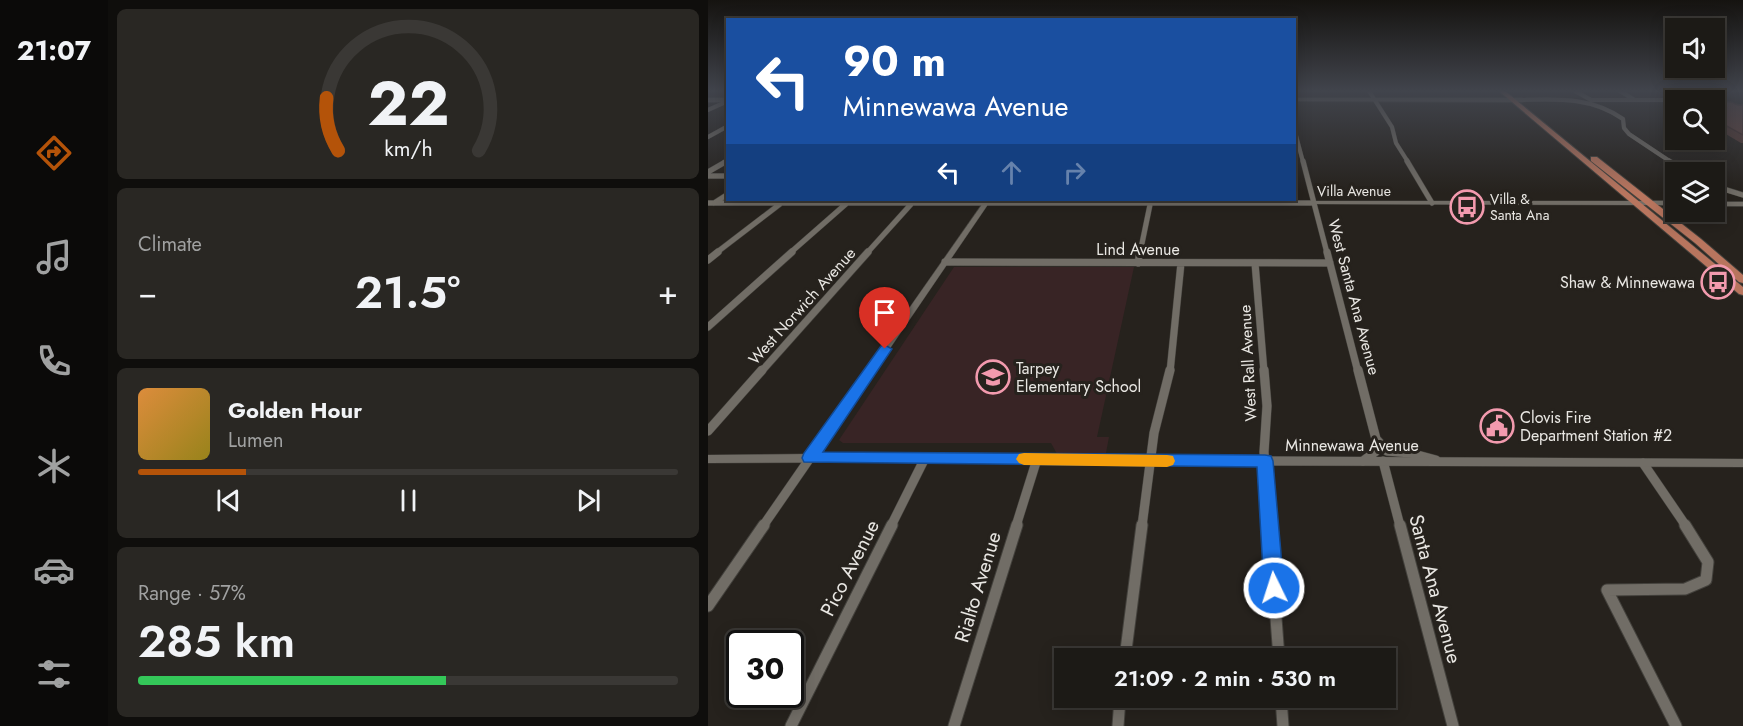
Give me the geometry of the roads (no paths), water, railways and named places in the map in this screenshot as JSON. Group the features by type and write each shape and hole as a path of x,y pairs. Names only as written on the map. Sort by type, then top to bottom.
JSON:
{"main road":[{"path":"1553,125 1652,203 1743,280"},
{"path":"1544,126 1551,128 1565,140 1574,142"},
{"path":"1544,126 1743,292"},
{"name":"Villa Avenue","path":"1636,203 1665,203"},
{"path":"1725,204 1743,204"},
{"path":"1700,256 1713,261 1743,286"}],"street":[{"path":"1390,125 1394,141 1432,203"},
{"path":"1624,125 1629,134 1671,162"},
{"path":"708,137 726,127"},
{"name":"West Santa Ana Avenue","path":"1296,136 1376,439"},
{"path":"708,174 726,161"},
{"path":"708,174 726,176"},
{"path":"1725,189 1743,195"},
{"path":"710,205 726,195"},
{"name":"Villa Avenue","path":"710,205 915,201 1636,203"},
{"name":"West Norwich Avenue","path":"708,431 915,201"},
{"path":"708,606 987,201"},
{"path":"1138,263 1151,201"},
{"path":"708,260 781,203"},
{"path":"708,327 847,203"},
{"name":"Lind Avenue","path":"945,262 1330,263"},
{"path":"1126,648 1154,433 1169,379 1180,263"},
{"name":"West Rall Avenue","path":"1255,263 1266,406 1265,461 1278,648"},
{"path":"1363,461 1375,452 1376,439"},
{"path":"1376,439 1387,451 1410,453 1443,462"},
{"name":"Minnewawa Avenue","path":"708,459 925,458 1743,463"},
{"name":"Pico Avenue","path":"791,726 925,458"},
{"name":"Rialto Avenue","path":"954,726 1037,459"},
{"name":"Santa Ana Avenue","path":"1383,461 1453,726"},
{"path":"1643,463 1694,537 1708,562 1706,580 1685,589 1607,590 1676,726"},
{"path":"1118,726 1119,708"},
{"path":"1282,708 1283,726"}],"place":[{"name":"Villa & Santa Ana","path":"1467,207"},
{"name":"Shaw & Minnewawa","path":"1718,282"},
{"name":"Tarpey Elementary School","path":"993,377"},
{"name":"Clovis Fire Department Station #2","path":"1497,426"}]}
